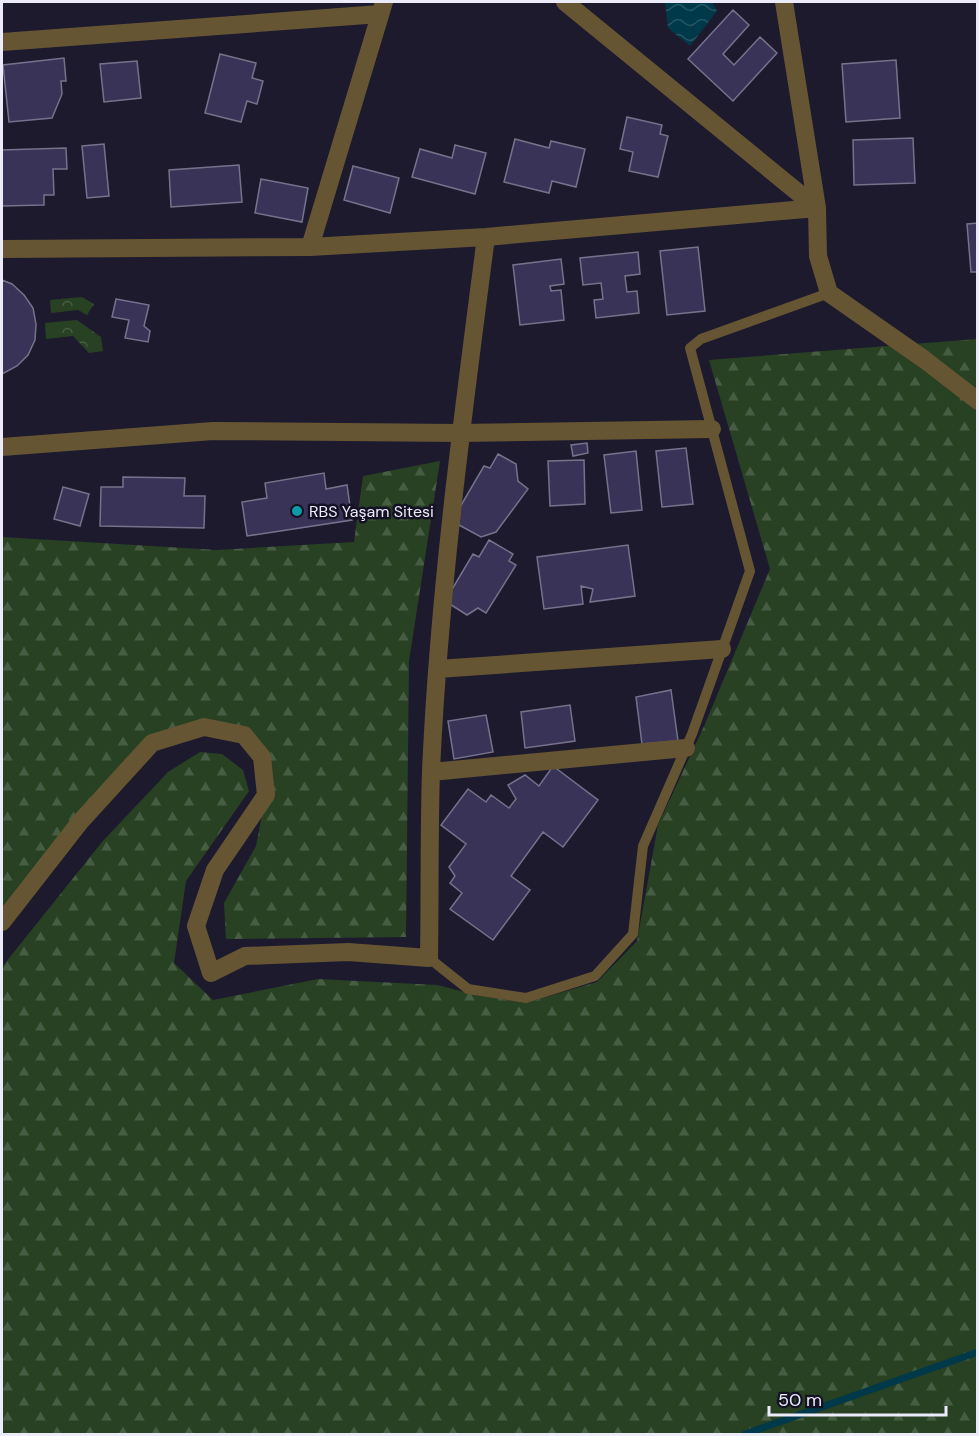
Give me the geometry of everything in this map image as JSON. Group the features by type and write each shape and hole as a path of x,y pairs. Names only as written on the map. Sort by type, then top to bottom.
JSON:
{"street":[{"path":"565,2 817,208"},
{"path":"784,2 817,208 819,256 829,293 925,360 978,401"},
{"path":"2,42 382,8 310,247"},
{"path":"2,249 310,247 486,237 817,208"},
{"path":"2,922 80,822 152,743 204,728 244,735 262,757 266,795 215,870 196,926 211,974 245,956 348,952 429,958 431,772 438,669 460,433 486,237"},
{"path":"2,447 213,431 460,433 712,429"},
{"path":"438,669 722,649"},
{"path":"431,772 686,748"}],"lane":[{"path":"429,958 468,989 526,998 595,976 633,934 643,846 686,748 750,571 690,348 701,339 829,293"}],"green space":[{"path":"82,297 94,304 87,315 78,310 51,313 50,300"},
{"path":"77,320 101,337 103,351 89,353 73,336 46,339 45,323"},
{"path":"977,339 977,1434 2,1434 2,967 102,842 168,772 200,752 222,754 243,770 249,791 186,881 174,963 213,1000 318,979 437,985 476,995 526,1003 597,982 637,941 658,825 705,724 770,569 709,360"},
{"path":"440,461 409,661 406,937 226,939 224,903 256,846 266,795 244,735 204,727 152,743 2,922 2,537 217,550 354,542 363,476"}],"water":[{"path":"665,2 712,2 717,11 690,46 668,28"}],"building":[{"path":"733,10 749,25 723,54 734,65 760,37 777,53 733,101 688,59"},
{"path":"220,54 256,63 252,78 263,81 257,104 247,101 241,122 205,113"},
{"path":"64,58 66,81 61,81 62,94 52,118 9,122 3,65"},
{"path":"896,60 900,118 846,122 842,64"},
{"path":"137,61 141,98 104,102 100,64"},
{"path":"627,117 662,125 660,134 668,136 658,177 629,171 633,152 620,149"},
{"path":"913,138 915,183 854,185 853,140"},
{"path":"515,139 549,148 551,141 585,149 576,187 552,181 549,193 504,182"},
{"path":"104,144 109,196 87,198 82,146"},
{"path":"455,145 486,153 475,194 412,177 420,149 452,158"},
{"path":"66,148 67,169 53,169 54,195 44,195 44,205 2,206 2,150"},
{"path":"239,165 242,202 171,207 169,170"},
{"path":"353,166 399,178 390,213 344,200"},
{"path":"261,179 308,188 302,222 255,213"},
{"path":"978,223 978,272 971,272 967,224"},
{"path":"698,247 705,311 667,315 660,251"},
{"path":"638,252 640,274 625,276 627,292 637,291 639,313 596,318 594,300 603,299 601,283 583,285 580,258"},
{"path":"561,259 564,284 550,286 551,291 561,290 564,320 520,325 513,265"},
{"path":"2,280 12,284 24,295 33,308 36,324 35,340 28,355 17,366 2,374"},
{"path":"116,299 149,305 144,326 150,331 148,342 125,338 129,320 112,317"},
{"path":"587,443 588,453 573,456 571,445"},
{"path":"686,448 693,504 662,507 656,451"},
{"path":"636,451 642,510 611,513 604,455"},
{"path":"498,454 516,464 518,481 528,489 496,532 481,537 459,525 460,507 484,466 490,468"},
{"path":"584,460 585,504 550,506 548,461"},
{"name":"RBS Yaşam Sitesi","path":"324,473 326,489 347,485 352,520 247,536 242,502 267,498 265,483"},
{"path":"123,477 185,478 184,496 205,496 204,528 100,526 101,487 123,487"},
{"path":"63,487 89,494 80,526 54,519"},
{"path":"489,540 513,554 509,561 516,565 486,613 478,608 467,615 445,601 473,554 479,557"},
{"path":"628,545 635,596 590,602 593,589 581,586 583,604 544,609 537,557"},
{"path":"671,690 678,741 642,744 636,697"},
{"path":"570,705 575,741 525,748 521,712"},
{"path":"486,715 493,752 454,759 448,721"},
{"path":"553,766 598,800 563,847 543,832 511,876 530,890 493,940 450,909 462,893 450,883 455,876 449,867 466,844 441,825 468,789 486,802 491,795 509,808 516,799 508,785 525,775 539,786"}],"waterway":[{"path":"745,1434 978,1352"}],"place":[{"name":"RBS Yaşam Sitesi","path":"297,511"}]}
